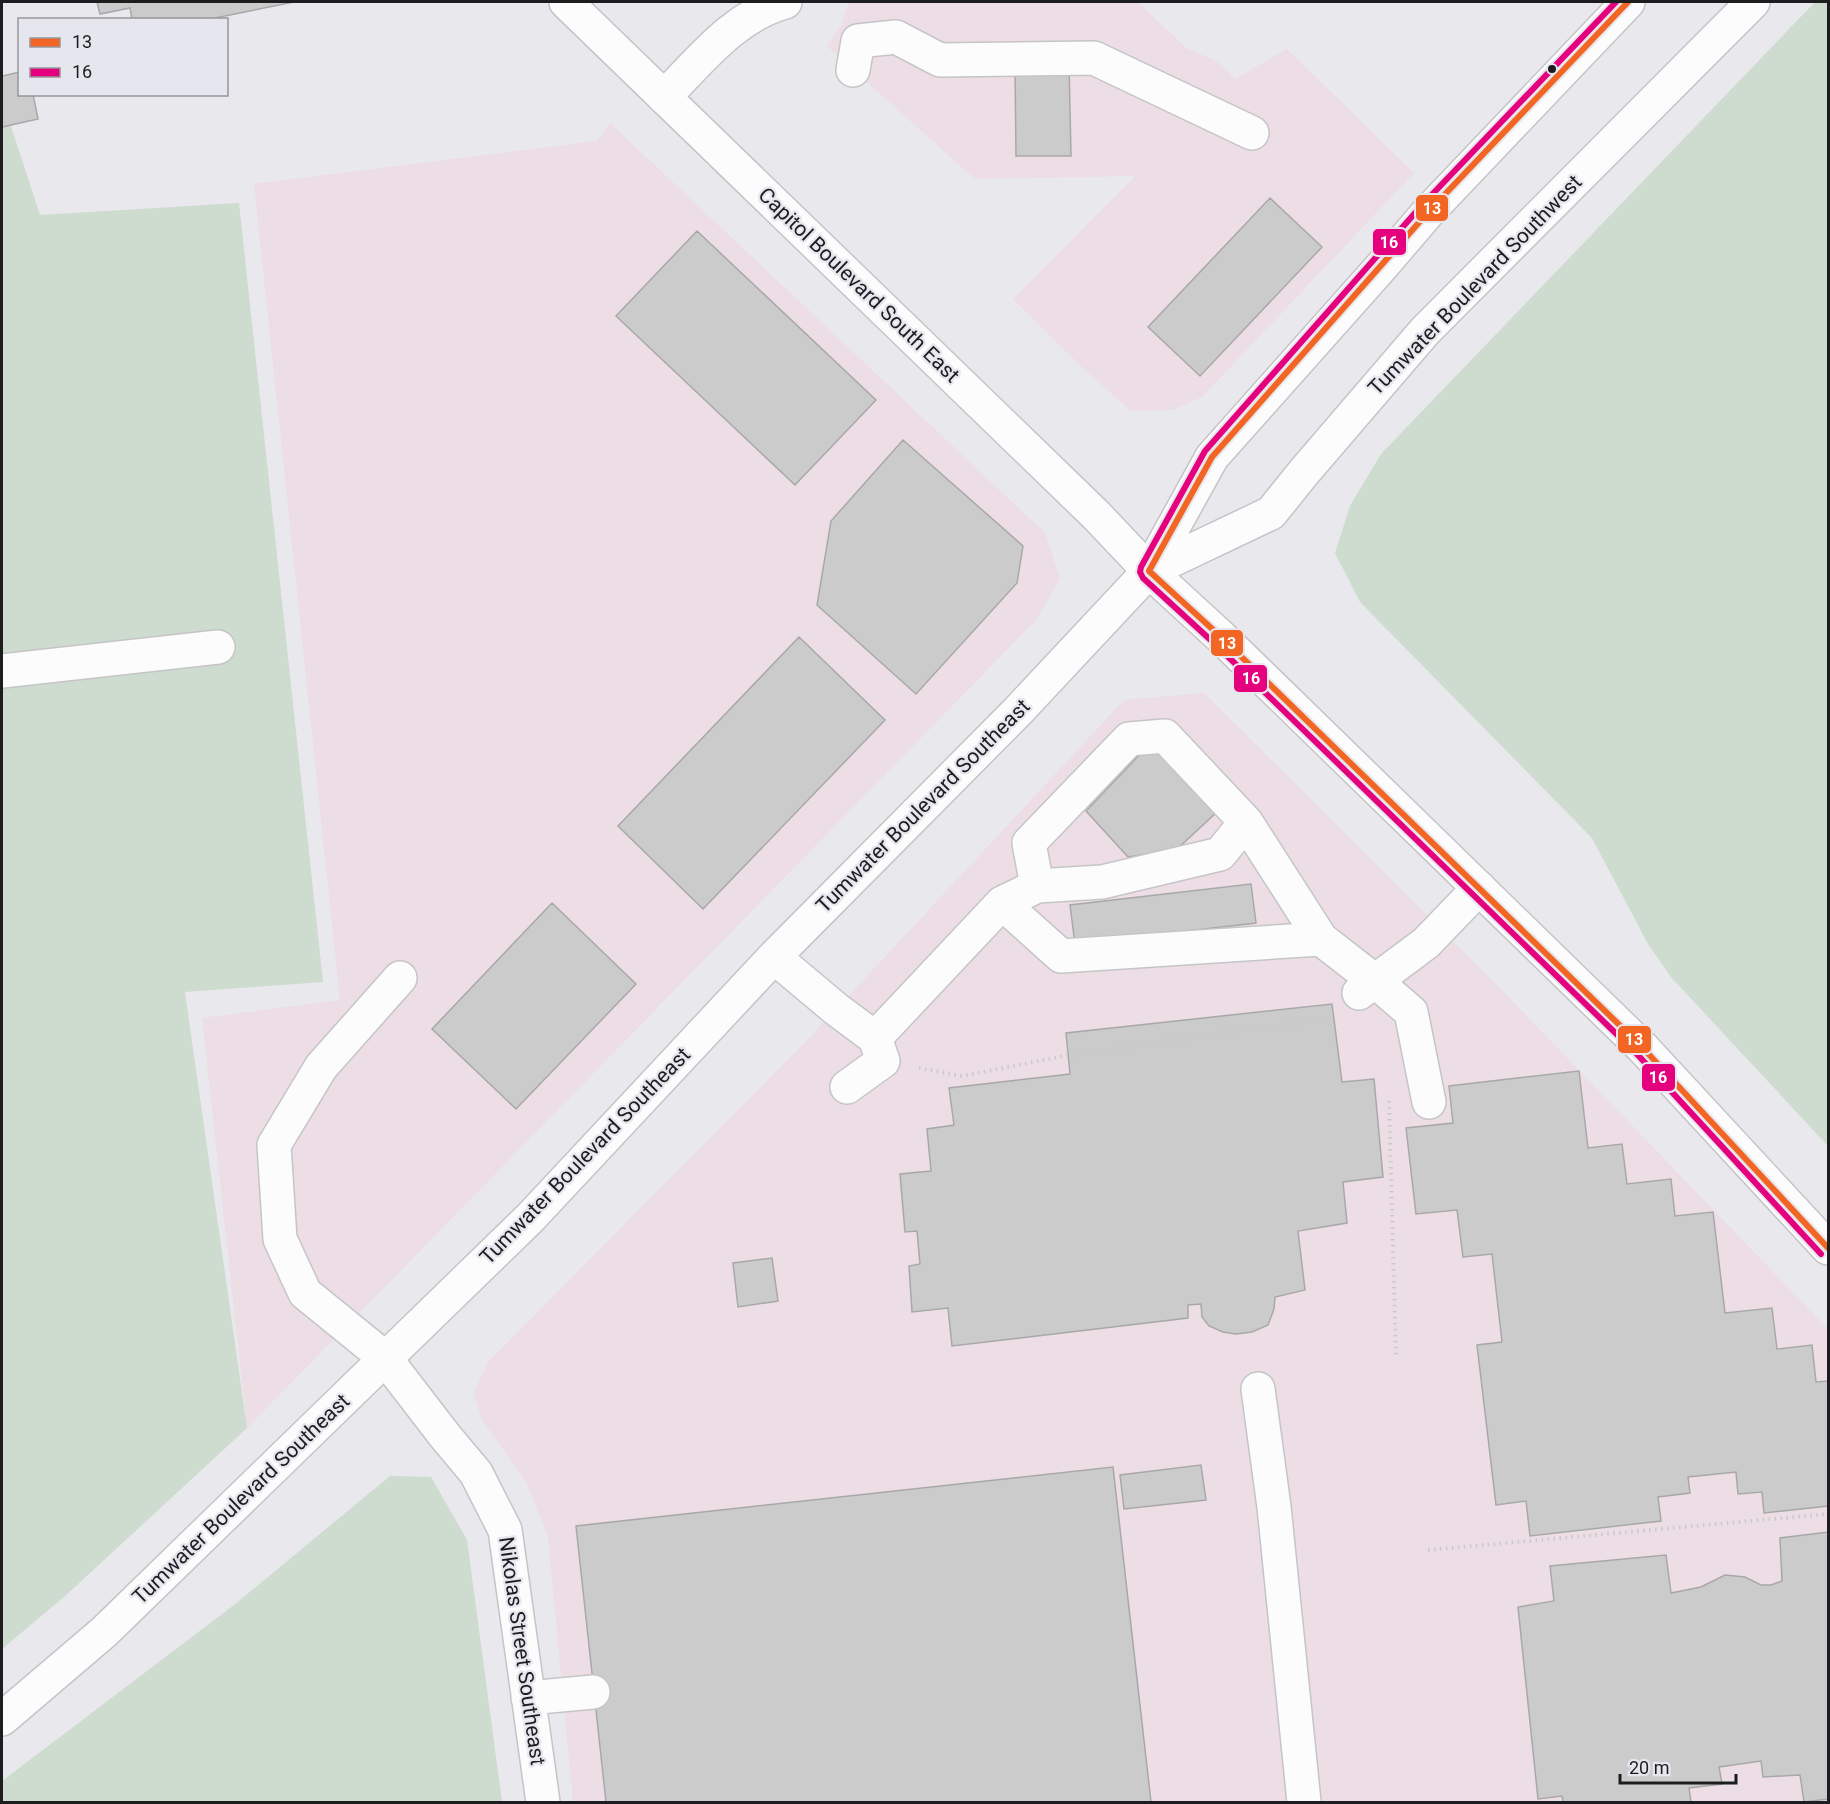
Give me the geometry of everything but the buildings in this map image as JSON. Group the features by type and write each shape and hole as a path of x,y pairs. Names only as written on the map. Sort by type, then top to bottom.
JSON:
{"main road":[{"name":"Capitol Boulevard South East","path":"566,2 1088,507 1149,571 1221,637 1642,1047 1828,1248"},
{"path":"1149,571 1212,457 1430,210 1628,2"},
{"name":"Tumwater Boulevard Southwest","path":"1149,571 1271,513 1425,331 1753,2"},
{"path":"664,97 726,33 767,3"},
{"path":"854,70 858,41 896,37 940,60 1094,58 1252,133"},
{"name":"Tumwater Boulevard Southeast","path":"2,1719 104,1632 530,1218 774,957 1018,711 1149,571"},
{"path":"2,671 218,647"},
{"path":"1037,886 1029,843 1129,739 1165,736 1246,822 1358,998 1411,1012 1429,1102"},
{"path":"848,1086 1002,903 1037,886 1102,882 1220,854 1246,822"},
{"path":"1358,998 1426,943 1479,888"},
{"path":"1002,903 1060,956 1321,939"},
{"path":"774,957 879,1050"},
{"name":"Nikolas Street Southeast","path":"400,978 321,1067 274,1145 280,1239 305,1293 385,1358 476,1473 506,1530 543,1803"},
{"path":"1258,1389 1277,1530 1304,1803"},
{"path":"528,1698 593,1692"}],"path":[{"path":"879,1050 962,1076 1358,998"},
{"path":"1389,1094 1396,1358"},
{"path":"1428,1550 1828,1514"}],"shaded area":[{"path":"849,2 1138,2 1186,48 1219,62 1235,79 1287,49 1414,173 1202,397 1172,410 1130,410 1087,372 1013,299 1135,176 975,179 827,46 842,24"},
{"path":"1815,2 1828,2 1828,1146 1671,977 1648,944 1592,838 1360,602 1335,553 1350,506 1381,454"},
{"path":"2,99 40,215 239,203 323,982 185,992 247,1428 64,1597 2,1649"},
{"path":"610,123 1045,533 1060,579 1035,621 247,1428 202,1018 340,1000 254,184 597,141"},
{"path":"1204,693 1493,981 1828,1329 1828,1802 573,1802 548,1537 525,1480 482,1420 474,1393 488,1362 815,1032 1124,700"},
{"path":"390,1476 431,1477 467,1540 502,1802 2,1802 2,1781 234,1605"}],"transit line":[{"name":"16","path":"1616,2 1423,204 1205,451 1140,572 1143,578 1215,644 1636,1053 1821,1254"},
{"name":"13","path":"1628,2 1430,210 1212,457 1149,571 1221,637 1642,1047 1828,1248"}]}
